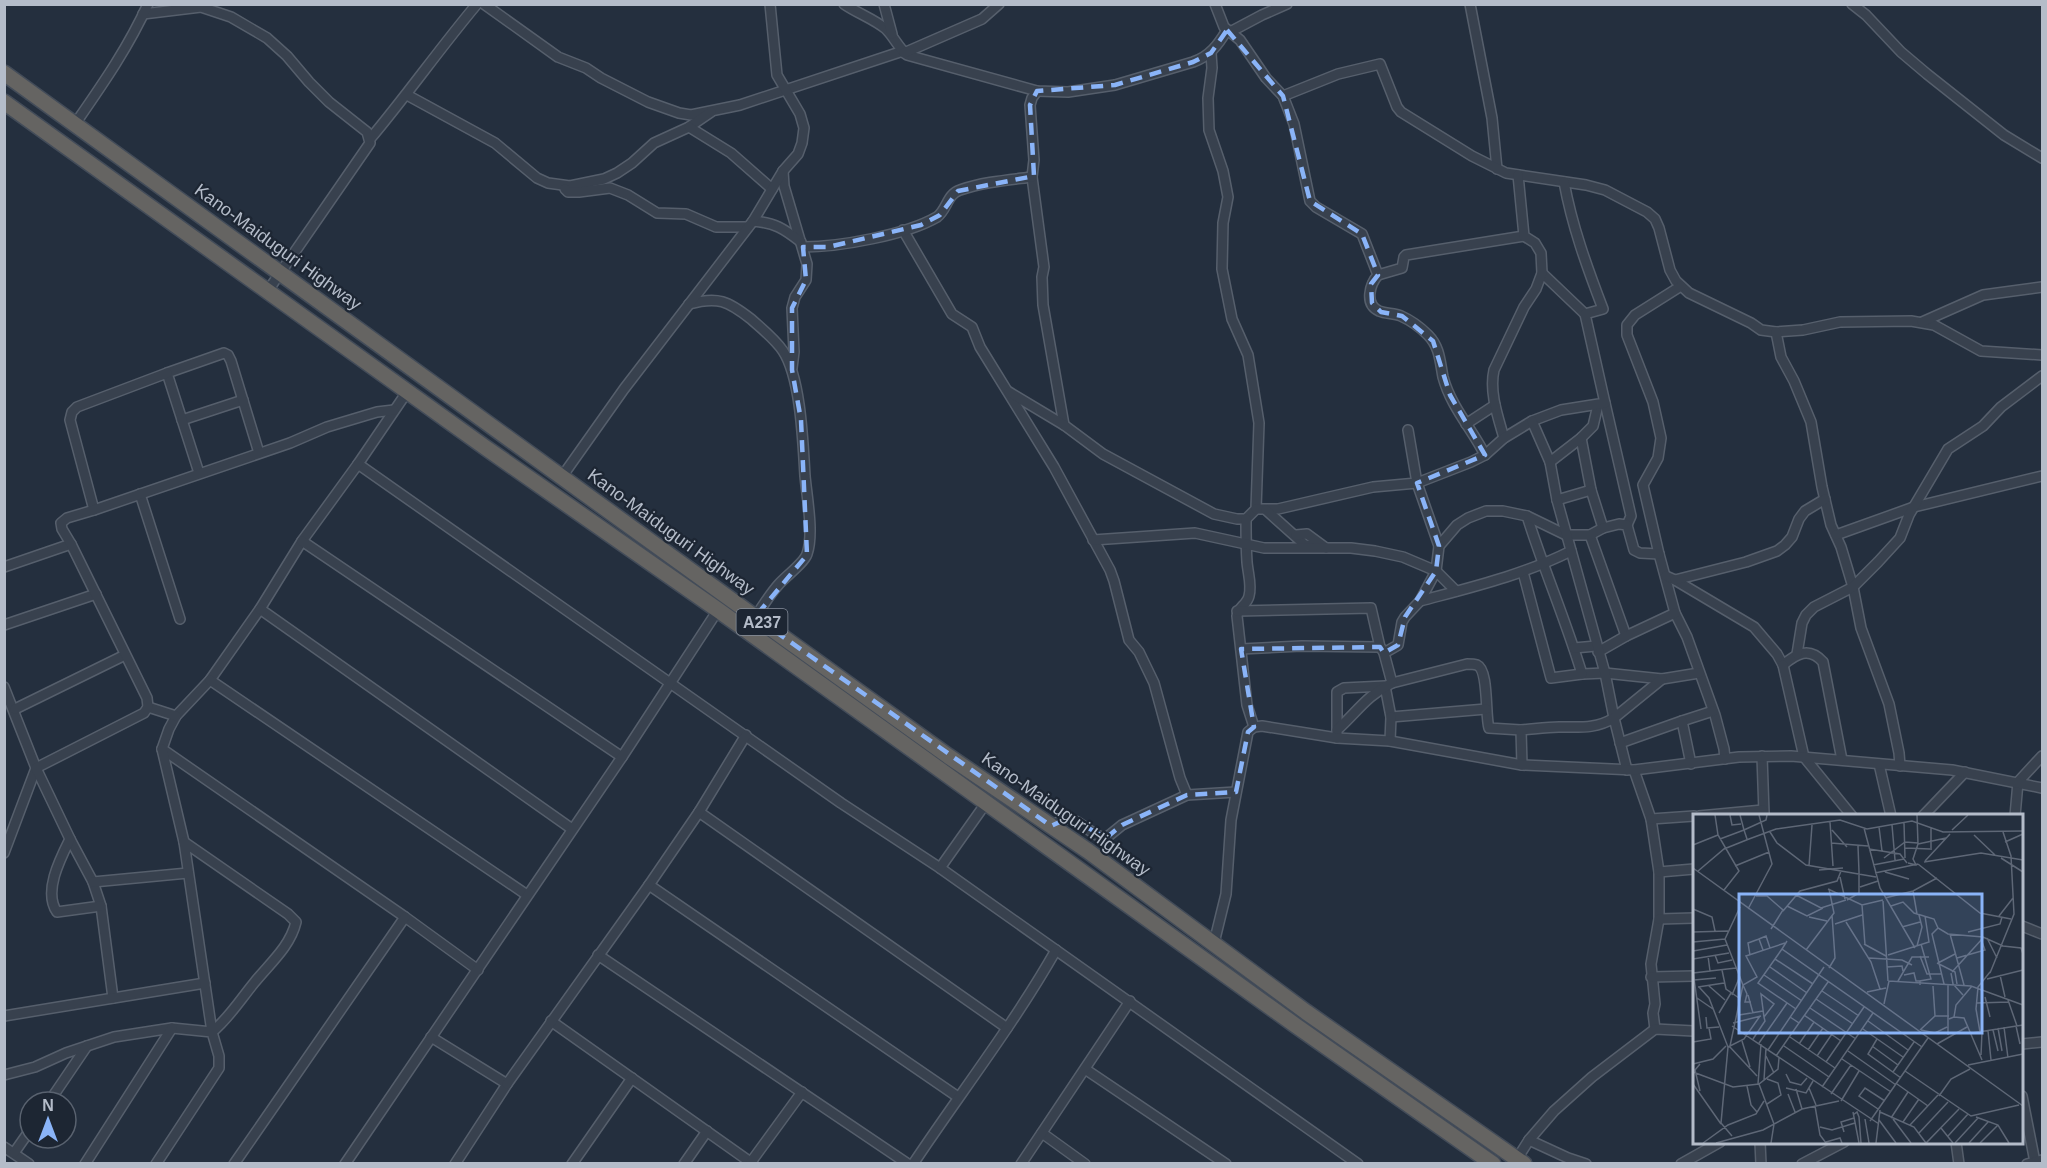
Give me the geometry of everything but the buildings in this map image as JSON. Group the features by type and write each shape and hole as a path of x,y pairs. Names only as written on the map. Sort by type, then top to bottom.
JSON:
{"highway":[{"name":"Kano-Maiduguri Highway","path":"4,73 948,756 1051,826 1306,1012 1520,1161"},
{"name":"Kano-Maiduguri Highway","path":"5,103 267,292 718,610 1295,1025 1494,1164"}],"street":[{"path":"267,292 367,147 370,139 477,4"},
{"path":"484,4 558,57 586,68 648,102 691,115 740,105 903,52 982,19 999,4"},
{"path":"561,478 624,389 750,224 783,171 798,154 803,135 800,114 776,71 770,4"},
{"path":"844,4 882,26 903,52 1037,91 1068,92 1115,85 1204,58 1229,31 1287,4"},
{"path":"884,4 894,40"},
{"path":"1215,4 1224,27 1240,40 1266,78 1283,96 1294,124 1310,201 1316,207 1362,234 1378,275"},
{"path":"1470,4 1492,118 1497,169"},
{"path":"1852,4 1927,74 2004,135 2043,158"},
{"path":"75,124 112,71 146,9 201,7 231,17 267,38 287,56 329,102 367,132 370,139"},
{"path":"1009,392 1064,425 1103,454 1214,514 1245,519 1256,509 1259,423 1248,355 1232,319 1222,269 1223,223 1228,197 1223,171 1209,130 1211,53"},
{"path":"1283,96 1338,74 1380,64 1396,107 1401,112 1497,169 1518,176 1605,190 1647,212 1655,219 1670,270 1681,286 1689,293 1751,322 1761,330 1776,332 1803,330 1840,322 1897,320 1922,322 1934,325 1981,351 2043,354"},
{"path":"1037,91 1030,105 1034,160 1032,177 1043,252 1043,305 1064,425"},
{"path":"407,95 495,143 537,178 561,185 581,185 617,173 654,143 689,127 714,110"},
{"path":"689,127 731,153 772,189"},
{"path":"783,171 784,186 807,264 806,280 795,297 792,308 794,352 792,370"},
{"path":"1518,176 1524,236"},
{"path":"561,185 570,192 604,188 617,189 657,213 686,214 716,227 771,223 780,226 802,244 828,247 921,225 940,215 950,198 958,191 985,183 1032,177"},
{"path":"1564,182 1578,242 1603,309 1585,314"},
{"path":"903,230 951,314 972,327 980,347 1054,467 1114,581 1129,640 1139,652 1154,683 1180,778 1187,795"},
{"path":"1485,454 1450,395 1433,340 1402,316 1381,312 1371,303 1369,292 1371,284 1378,275 1402,268 1406,255 1524,236 1535,243 1541,253 1542,273 1536,289 1524,308 1492,378 1495,405 1504,438"},
{"path":"1542,273 1585,314 1601,404 1631,516 1627,525 1634,550 1659,554"},
{"path":"1681,286 1635,315 1627,325 1628,335 1653,402 1661,438 1658,458 1643,485 1659,554 1670,578 1675,613 1687,637 1713,711 1725,759"},
{"path":"1922,322 1983,295 2043,287"},
{"path":"689,304 705,300 729,303 759,326 776,343 783,351 792,370 801,420 809,535 807,555 779,584 755,617"},
{"path":"1776,332 1781,357 1811,422 1831,525 1853,587 1861,628 1889,704 1900,766"},
{"path":"94,510 70,420 76,407 224,353 231,361 259,453"},
{"path":"167,373 200,473"},
{"path":"1797,654 1802,623 1806,615 1814,607 1853,587 1900,537 1914,507 1948,449 1983,426 2001,407 2043,376"},
{"path":"156,1164 219,1068 219,1056 212,1032 184,842 162,749 176,716 210,680 260,609 302,541 408,392"},
{"path":"182,420 243,400"},
{"path":"1256,509 1266,510 1310,503 1382,486 1417,483 1472,462 1532,421 1561,410 1601,404"},
{"path":"1550,462 1593,426 1601,404"},
{"path":"1466,424 1495,405"},
{"path":"4,853 36,768 136,718 148,707 147,698 61,523 67,518 290,443 327,427 377,412 394,410"},
{"path":"1532,421 1550,462 1557,500 1605,673 1620,743 1651,819 1659,872 1659,919 1651,964 1655,1029"},
{"path":"1240,649 1302,646 1382,650 1398,645 1405,617 1420,601 1436,571 1438,546 1417,483 1408,430"},
{"path":"1581,438 1591,490 1603,528"},
{"path":"358,464 841,803 940,868 1358,1164"},
{"path":"1836,535 1914,507 2043,476"},
{"path":"1557,500 1591,490"},
{"path":"141,494 180,619"},
{"path":"1670,578 1746,562 1777,551 1792,537 1799,519 1805,512 1825,500"},
{"path":"1266,510 1305,545 1327,548"},
{"path":"1438,546 1457,525 1468,518 1486,512 1503,511 1527,516 1566,535 1590,535 1603,528 1619,524 1627,525"},
{"path":"1527,516 1542,566 1574,648 1581,674"},
{"path":"1245,519 1249,596 1237,611 1247,705 1254,727"},
{"path":"1093,540 1196,533 1264,548 1375,551 1403,557 1436,571 1455,591"},
{"path":"1590,535 1626,636"},
{"path":"302,541 622,757"},
{"path":"4,567 71,544"},
{"path":"1420,601 1542,566 1571,551"},
{"path":"1523,572 1551,678 1605,673 1662,680 1699,673"},
{"path":"1670,578 1754,627 1777,654 1783,665 1804,757 1850,814"},
{"path":"4,625 96,594"},
{"path":"1237,611 1371,608 1388,685 1391,717 1390,741"},
{"path":"260,609 572,829"},
{"path":"345,1164 622,757 718,610"},
{"path":"1574,648 1597,649 1675,613"},
{"path":"1783,665 1797,654 1812,655 1823,662 1842,760"},
{"path":"15,710 125,655"},
{"path":"1337,734 1337,695 1340,690 1388,685 1467,664 1481,668 1486,686 1489,728 1521,730 1591,727 1604,724 1662,680"},
{"path":"210,680 527,895"},
{"path":"1337,734 1363,702 1374,692 1388,685"},
{"path":"5,692 15,710 36,768 93,882 101,906 113,998"},
{"path":"148,707 176,716"},
{"path":"1391,717 1486,709"},
{"path":"1620,743 1713,711"},
{"path":"1682,721 1691,764"},
{"path":"1214,943 1226,894 1231,820 1245,741 1248,732 1254,727 1262,726 1390,741 1522,765 1630,770 1762,756 1804,757 1952,770 2043,788"},
{"path":"1521,730 1522,765"},
{"path":"455,1164 507,1084 699,812 746,735"},
{"path":"162,749 478,970"},
{"path":"1742,814 1764,813 1762,756"},
{"path":"2015,814 2018,782 2043,756"},
{"path":"1879,764 1891,814"},
{"path":"1925,814 1965,772"},
{"path":"1051,826 1066,819 1076,821 1099,837 1106,838 1122,825 1187,795 1236,792"},
{"path":"940,868 986,803"},
{"path":"699,812 1007,1028"},
{"path":"1651,819 1693,816"},
{"path":"70,839 58,866 52,889 52,906 57,912 101,906"},
{"path":"4,1075 35,1067 66,1053 114,1037 172,1028 212,1032 225,1022 279,954 293,934 296,922 288,914 184,842"},
{"path":"1659,872 1693,869"},
{"path":"93,882 188,873"},
{"path":"649,885 958,1097"},
{"path":"234,1164 405,917"},
{"path":"1659,919 1693,918"},
{"path":"2023,926 2043,934"},
{"path":"914,1164 1031,994 1056,950"},
{"path":"598,955 908,1164"},
{"path":"1651,977 1693,976"},
{"path":"4,1016 205,983"},
{"path":"1021,1164 1130,1001"},
{"path":"551,1022 752,1163 802,1092"},
{"path":"85,1164 172,1028"},
{"path":"1520,1161 1529,1140 1554,1111 1592,1077 1655,1029 1693,1030"},
{"path":"431,1038 507,1084"},
{"path":"2023,1044 2043,1042"},
{"path":"57,1090 87,1046"},
{"path":"1085,1069 1226,1164"},
{"path":"572,1164 632,1078"},
{"path":"2023,1101 2035,1162"},
{"path":"684,1164 707,1131"},
{"path":"1042,1133 1085,1164"},
{"path":"1529,1140 1586,1164"},
{"path":"1681,1164 1718,1144"},
{"path":"1760,1144 1761,1164"},
{"path":"1802,1164 1842,1144"},
{"path":"1956,1144 1959,1164"},
{"path":"4,1147 29,1164"},
{"path":"14,1153 18,1147"}],"highlighted area":[{"path":"1227,30 1283,96 1310,201 1362,234 1378,275 1371,284 1372,303 1381,312 1402,316 1433,341 1450,395 1485,455 1417,483 1439,546 1436,571 1405,617 1398,645 1384,653 1380,647 1241,649 1254,727 1248,732 1236,792 1187,795 1122,825 1106,838 1076,821 1066,819 1051,826 755,617 807,555 801,420 792,370 792,308 806,280 803,247 828,247 921,225 940,215 958,191 1034,176 1030,105 1037,91 1115,85 1193,62 1211,53"}]}
